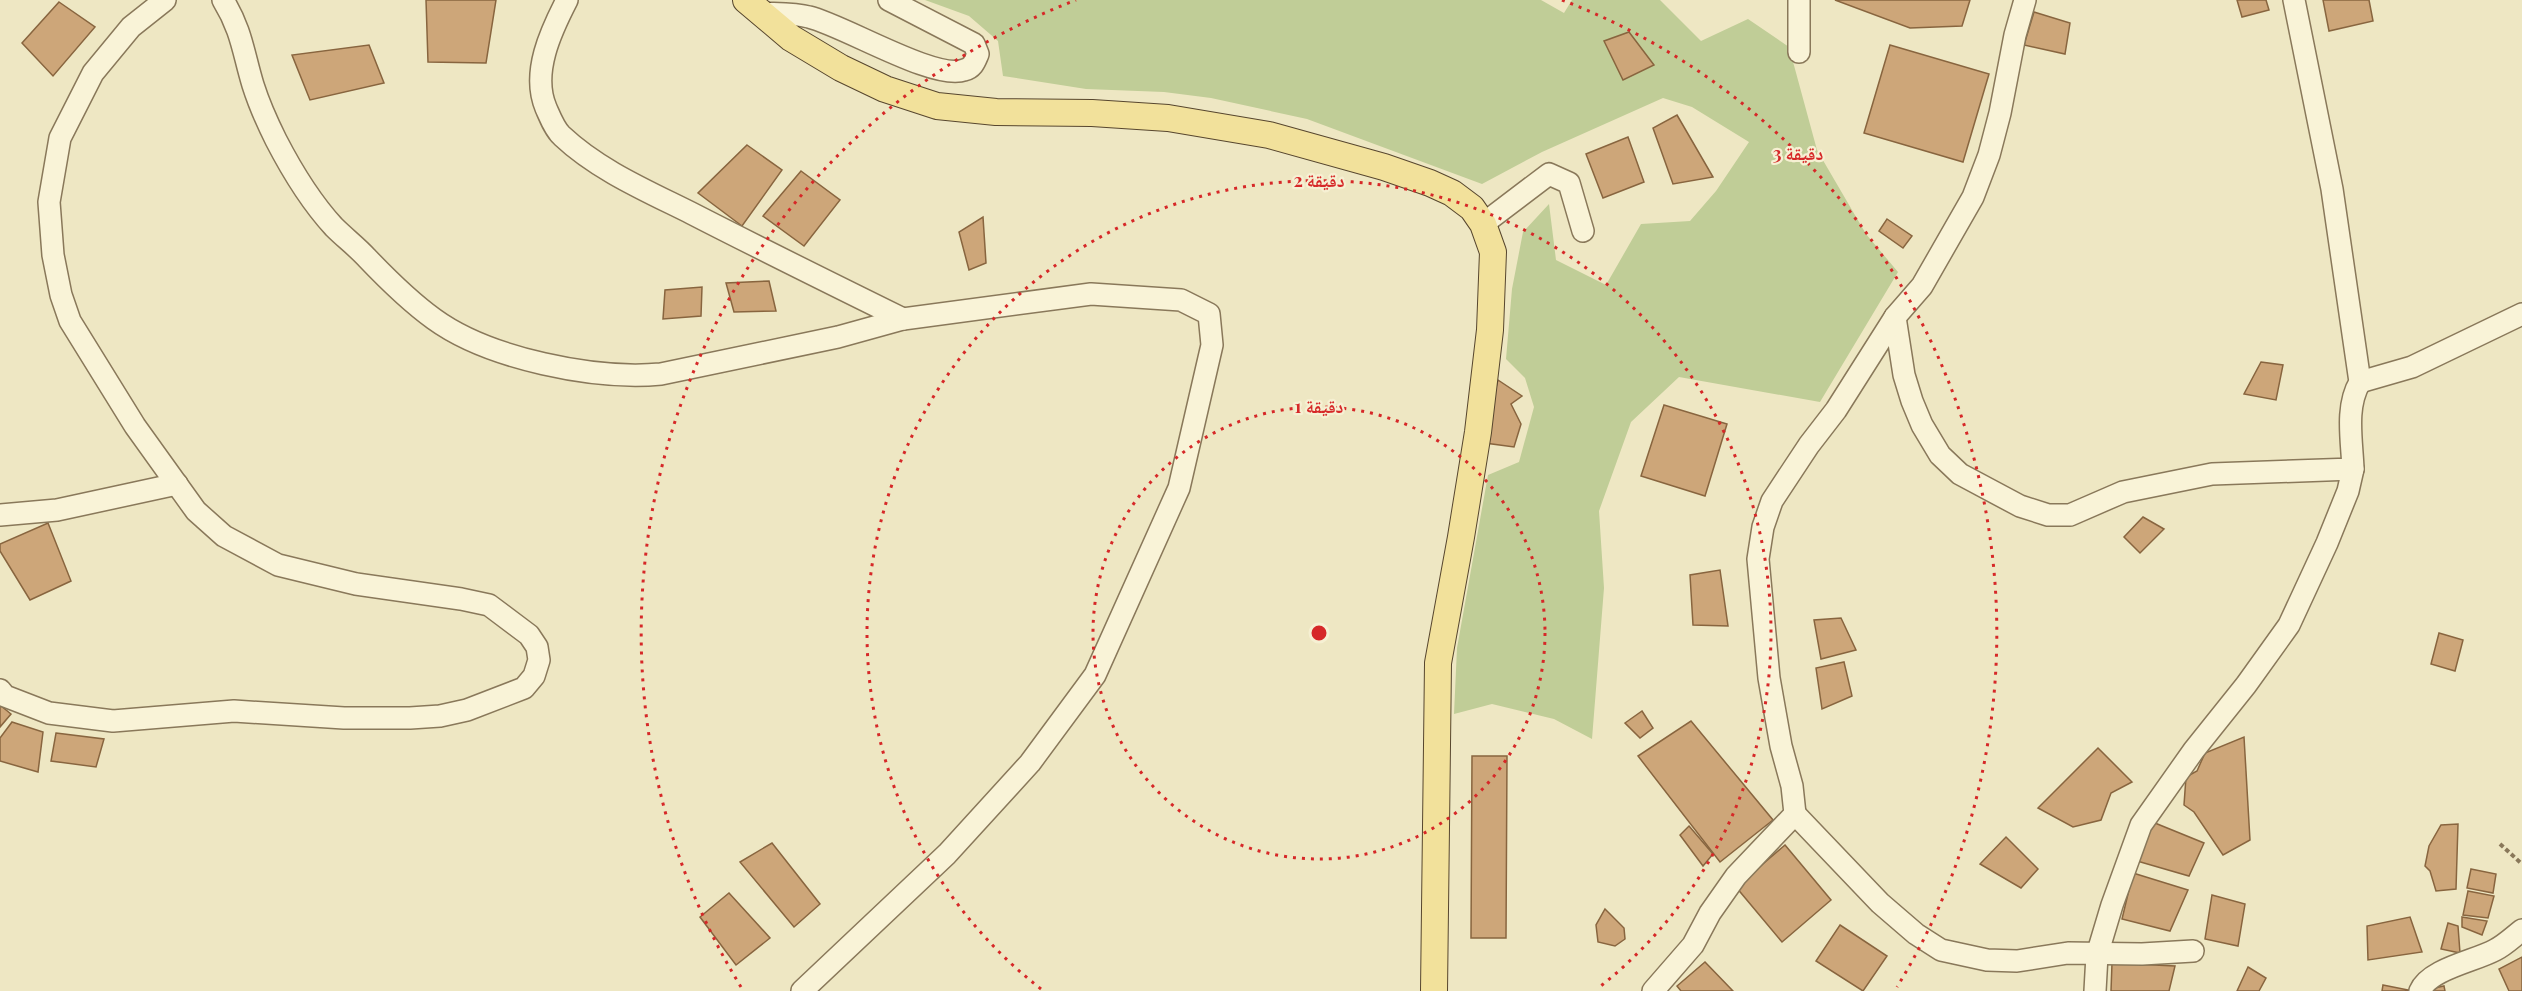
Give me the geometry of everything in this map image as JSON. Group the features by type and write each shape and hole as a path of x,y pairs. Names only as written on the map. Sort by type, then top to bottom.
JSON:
{"main road":[{"path":"752,6 791,38 841,68 885,89 937,106 996,112 1092,113 1168,118 1269,135 1384,167 1430,183 1452,194 1472,208 1483,224 1493,252 1490,330 1478,432 1438,663 1434,991"}],"street":[{"path":"0,690 5,696 49,713 112,721 234,711 344,718 410,718 440,716 467,710 524,688 534,676 538,660 537,647 529,635 489,605 356,584 278,565 224,536 196,511 135,426 70,321 53,255 50,202 60,138 93,73 131,27 165,0"},
{"path":"223,0 242,38 262,111 291,168 333,226 384,277 436,321 460,334 532,361 604,374 635,376 661,374 838,337 903,319 1091,294 1181,300 1209,314 1212,345 1179,488 1095,675 1030,763 947,854 802,991"},
{"path":"567,0 554,26 544,57 540,84 545,107 560,134 601,166 903,319"},
{"path":"752,6 808,16 944,70 963,71 974,65 978,54 974,44 889,0"},
{"path":"1799,0 1799,52"},
{"path":"2025,0 2015,35 2001,113 1989,155 1973,197 1922,286 1895,317 1836,410 1809,445 1772,501 1763,527 1758,559 1769,678 1781,746 1792,786 1795,814 1880,903 1916,934 1941,950 1986,960 2017,961 2068,953 2097,955 2193,951"},
{"path":"2095,991 2097,955 2140,825 2289,625 2327,543 2348,491 2353,469 2351,412 2354,392 2360,382 2332,189 2294,0"},
{"path":"1483,224 1549,174 1569,183 1583,231"},
{"path":"2360,382 2412,367 2522,314"},
{"path":"1895,317 1904,375 1912,401 1922,425 1940,455 1960,474 2029,509 2048,515 2070,516 2123,492 2212,474 2353,469"},
{"path":"0,515 57,510 177,484"},
{"path":"1653,991 1693,945 1710,914 1736,876 1795,814"},
{"path":"2420,991 2428,980 2459,964 2498,949 2522,930"}],"path":[{"path":"2500,844 2522,864"}],"green space":[{"path":"925,0 1541,0 1564,13 1572,0 1660,0 1701,41 1748,19 1789,47 1817,150 1866,234 1898,272 1820,402 1679,377 1631,422 1599,511 1604,588 1592,739 1554,719 1492,704 1454,714 1457,648 1488,475 1519,462 1534,407 1525,378 1506,359 1512,289 1523,232 1549,204 1556,260 1606,285 1641,224 1690,221 1716,191 1749,142 1692,107 1663,98 1542,152 1482,184 1307,119 1211,98 1164,92 1086,89 1003,76 998,41 969,16"}],"building":[{"path":"426,0 496,0 486,63 428,62"},
{"path":"1835,0 1970,0 1962,26 1910,28"},
{"path":"2237,0 2266,0 2269,10 2242,17"},
{"path":"2323,0 2369,0 2373,21 2329,31"},
{"path":"59,2 95,27 53,76 22,43"},
{"path":"2034,12 2070,23 2065,54 2024,45"},
{"path":"1629,32 1654,65 1623,80 1604,41"},
{"path":"369,45 384,83 310,100 292,55"},
{"path":"1890,45 1989,74 1963,162 1864,133"},
{"path":"1677,115 1713,177 1673,184 1653,128"},
{"path":"1628,137 1644,182 1603,198 1586,154"},
{"path":"747,145 782,170 742,226 698,193"},
{"path":"801,171 840,200 804,246 763,216"},
{"path":"983,217 986,263 969,270 959,232"},
{"path":"1887,219 1912,236 1903,248 1879,231"},
{"path":"769,281 776,311 734,312 726,283"},
{"path":"702,287 701,316 663,319 665,290"},
{"path":"2261,362 2283,365 2276,400 2244,394"},
{"path":"1498,380 1522,396 1511,404 1521,424 1514,447 1485,443"},
{"path":"1664,405 1727,424 1705,496 1641,476"},
{"path":"2143,517 2164,529 2140,553 2124,537"},
{"path":"48,523 71,581 30,600 0,551 0,544"},
{"path":"1720,570 1728,626 1693,625 1690,575"},
{"path":"1841,618 1856,650 1821,659 1814,620"},
{"path":"2439,633 2463,640 2455,671 2431,664"},
{"path":"1844,662 1852,696 1822,709 1816,668"},
{"path":"0,705 11,714 0,727"},
{"path":"1642,711 1653,728 1640,738 1625,723"},
{"path":"1691,721 1773,820 1720,862 1638,756"},
{"path":"12,722 43,732 38,772 0,761 0,738"},
{"path":"56,733 104,739 96,767 51,761"},
{"path":"2244,737 2250,840 2223,855 2194,812 2184,805 2186,777 2197,771 2205,753"},
{"path":"2098,748 2132,782 2111,793 2101,820 2073,827 2038,808"},
{"path":"1472,756 1507,756 1506,938 1471,938"},
{"path":"2150,821 2204,843 2189,876 2137,861"},
{"path":"2458,824 2456,889 2436,891 2430,871 2425,866 2429,846 2441,825"},
{"path":"1689,826 1713,854 1703,866 1680,835"},
{"path":"2006,837 2038,869 2021,888 1980,864"},
{"path":"772,843 820,904 794,927 740,862"},
{"path":"1785,845 1831,900 1782,942 1736,887"},
{"path":"2471,869 2496,874 2493,893 2467,888"},
{"path":"2133,873 2188,890 2170,931 2122,919"},
{"path":"2468,891 2494,896 2488,918 2463,915"},
{"path":"729,893 770,938 736,965 700,917"},
{"path":"2212,895 2245,904 2238,946 2205,939"},
{"path":"1605,909 1624,928 1625,939 1615,946 1598,942 1596,925"},
{"path":"2410,917 2422,952 2368,960 2367,926"},
{"path":"2462,917 2487,921 2482,935 2462,927"},
{"path":"2448,923 2458,926 2460,953 2441,949"},
{"path":"1840,925 1887,956 1863,991 1816,961"},
{"path":"2522,957 2522,991 2509,991 2499,969"},
{"path":"1705,962 1733,991 1681,991 1677,986"},
{"path":"2112,963 2175,966 2169,991 2111,991"},
{"path":"2248,967 2266,978 2259,991 2237,991"},
{"path":"2383,985 2413,991 2382,991"},
{"path":"2444,986 2445,991 2425,991 2425,990"}]}
